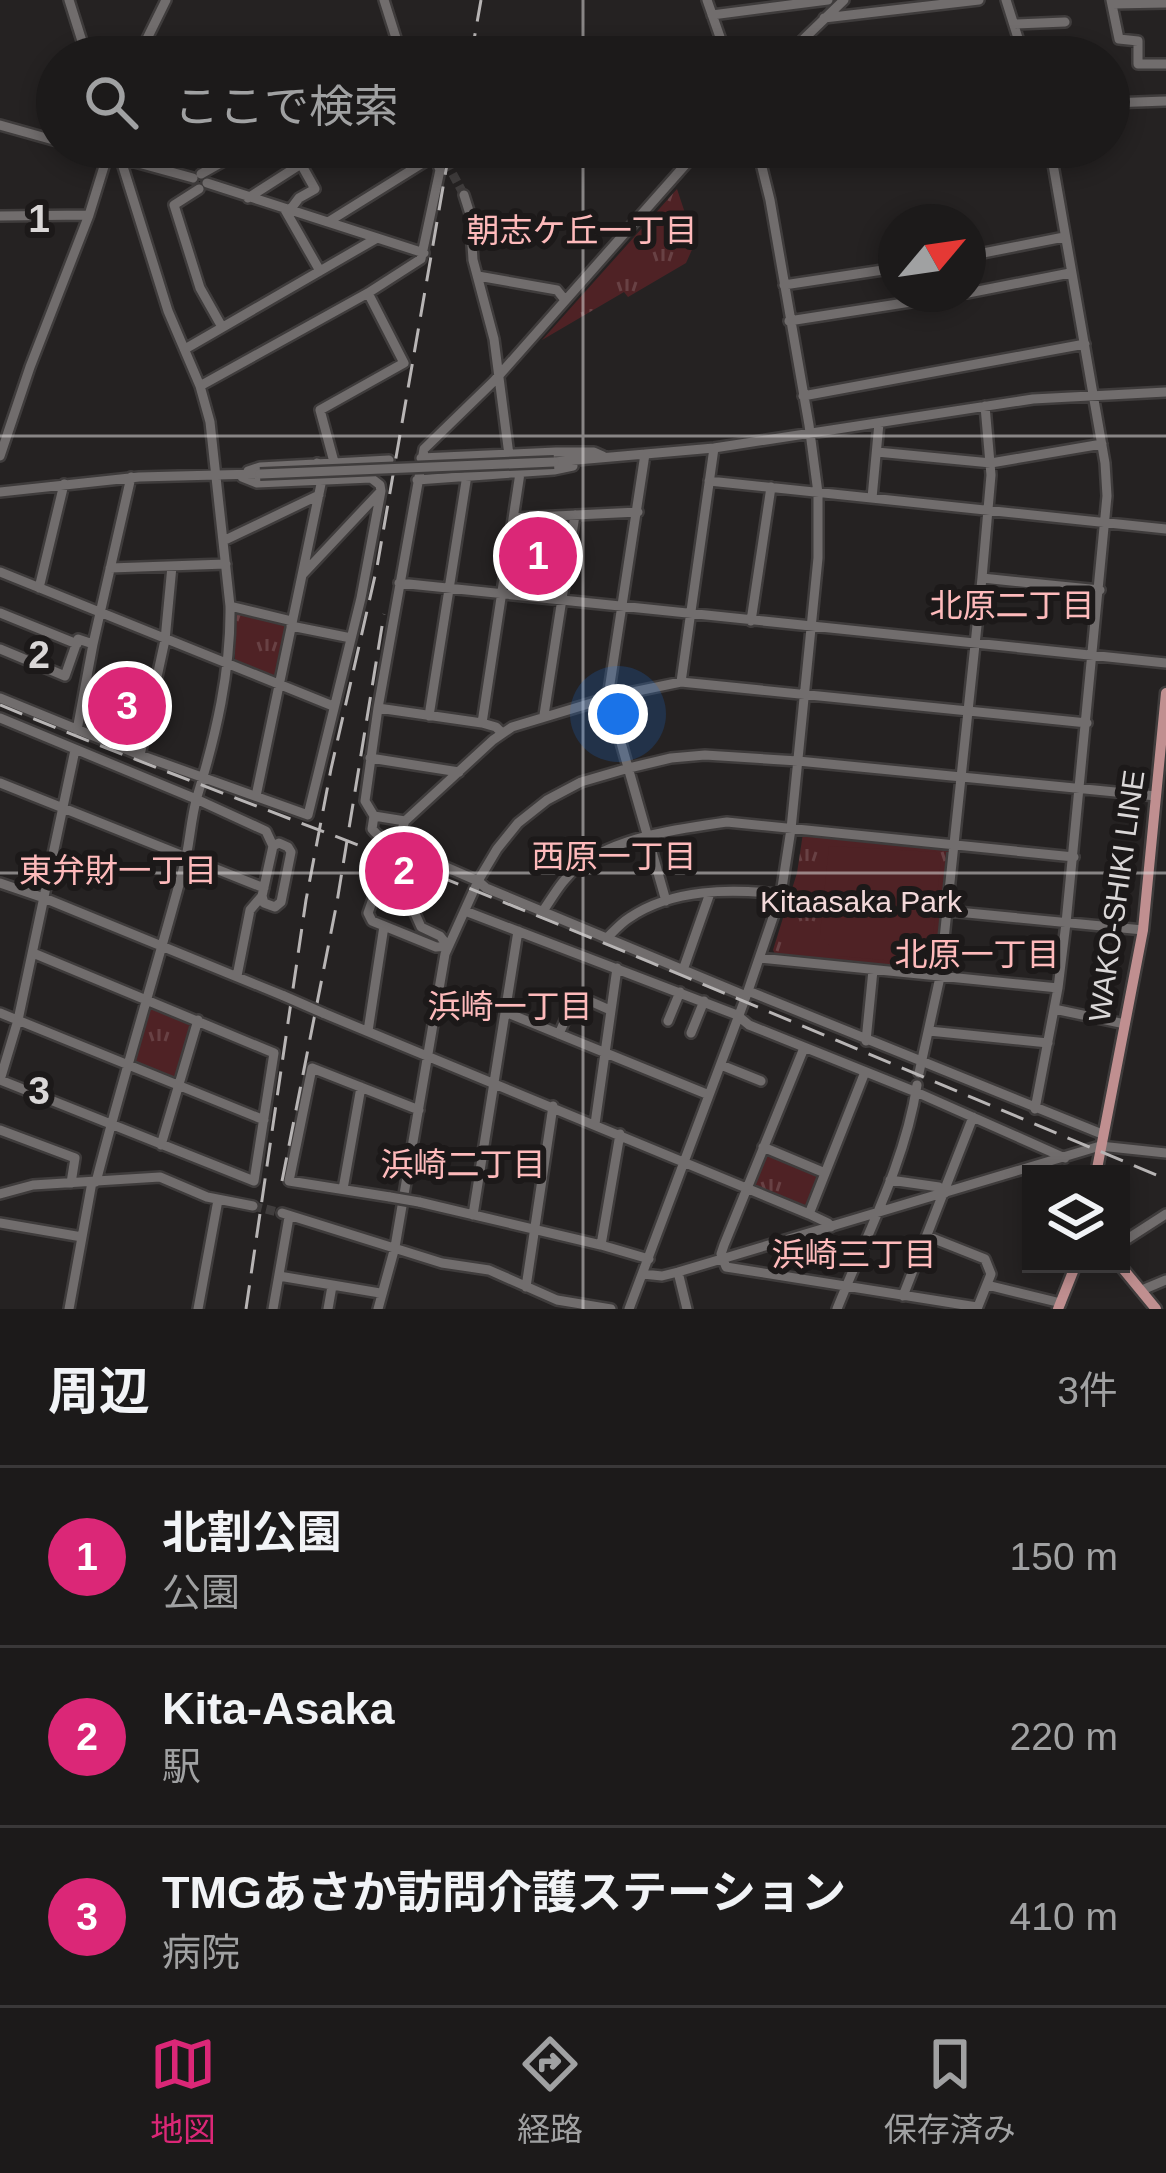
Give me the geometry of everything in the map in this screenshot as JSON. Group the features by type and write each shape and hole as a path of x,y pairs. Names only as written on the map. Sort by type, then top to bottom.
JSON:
{"main road":[{"name":"WAKO-SHIKI LINE","path":"1097,1165 1143,930 1166,693"},
{"path":"1060,1306 1073,1273"},
{"path":"1127,1273 1156,1309"}],"street":[{"path":"69,0 81,36"},
{"path":"148,36 166,0"},
{"path":"384,0 395,36"},
{"path":"706,0 720,36"},
{"path":"712,15 828,0"},
{"path":"806,36 844,0"},
{"path":"824,18 979,0"},
{"path":"1006,0 1018,36"},
{"path":"1119,36 1112,2 1166,3"},
{"path":"1014,24 1065,22"},
{"path":"1130,39 1138,40 1138,64 1166,64"},
{"path":"1130,102 1166,101"},
{"path":"0,124 36,134"},
{"path":"0,456 5,426 106,168"},
{"path":"69,1309 94,1182 205,778 227,665 230,606 210,422 117,168"},
{"path":"159,168 424,254"},
{"path":"218,168 174,205 200,288 222,328"},
{"path":"248,198 296,168"},
{"path":"287,209 315,189 304,168"},
{"path":"328,222 409,168"},
{"path":"200,386 421,260 440,168"},
{"path":"405,821 374,816 365,801 424,448 499,375 682,168"},
{"path":"629,1309 782,894 791,829 818,558 818,493 762,168"},
{"path":"1035,1109 1058,988 1074,857 1106,523 1106,463 1053,168"},
{"path":"464,195 473,260 488,310 509,455"},
{"path":"287,209 320,271"},
{"path":"0,216 89,214"},
{"path":"986,252 1064,237"},
{"path":"185,349 377,238"},
{"path":"784,285 878,271"},
{"path":"986,289 1070,273"},
{"path":"478,276 557,290 565,300"},
{"path":"334,462 320,410 404,363 368,293"},
{"path":"790,321 878,307"},
{"path":"803,396 1085,344"},
{"path":"0,492 131,477 608,458 714,448 985,406 1093,394 1166,392"},
{"path":"837,1309 890,1180 940,977 988,511 991,463 985,406"},
{"path":"872,498 879,423"},
{"path":"877,452 991,463 1102,444"},
{"path":"682,682 714,448"},
{"path":"421,458 594,452 608,458"},
{"path":"645,454 608,697 666,901"},
{"path":"417,480 554,470 608,458"},
{"path":"237,475 260,467 389,460"},
{"path":"371,461 371,478"},
{"path":"256,796 322,480 317,463"},
{"path":"482,723 520,473"},
{"path":"0,698 308,815 362,598 380,485 371,478 257,483 237,475"},
{"path":"429,716 467,475"},
{"path":"77,730 131,477"},
{"path":"709,482 1166,529"},
{"path":"39,588 64,484"},
{"path":"751,621 771,487"},
{"path":"300,576 381,491"},
{"path":"223,541 319,495"},
{"path":"514,518 638,512"},
{"path":"544,715 575,514"},
{"path":"110,568 226,564"},
{"path":"140,755 165,640 172,566"},
{"path":"0,572 333,706"},
{"path":"982,578 1100,590"},
{"path":"399,583 1166,663"},
{"path":"230,606 351,638"},
{"path":"0,613 77,644"},
{"path":"0,649 65,676 78,639 93,644"},
{"path":"398,840 405,821 502,733 544,715 682,682 1087,723"},
{"path":"378,708 482,723 502,733"},
{"path":"0,719 266,831 273,846 263,892 250,910 237,976"},
{"path":"33,953 274,1053 254,1181 0,1080 18,1020 74,750"},
{"path":"378,1309 395,1247 442,963 478,881 507,835 531,811 581,782 689,756 798,760 1156,796"},
{"path":"370,758 459,772"},
{"path":"0,783 263,892"},
{"path":"374,816 371,824 376,835 398,840 486,888 866,1041 973,1117 1065,1158"},
{"path":"543,911 583,863 608,850 727,822 1074,857"},
{"path":"263,892 267,906 278,907 291,852 285,845 273,846"},
{"path":"0,883 554,1106 809,1214 831,1228"},
{"path":"607,938 629,917 666,901 727,889 782,894"},
{"path":"382,890 412,902 421,927 448,946 436,947 372,921 368,915 374,896 382,890"},
{"path":"682,970 710,893"},
{"path":"465,911 704,1001 749,1025 865,1072 918,1078 1035,1109 1101,1140 1166,1153"},
{"path":"947,911 1143,930"},
{"path":"368,1030 384,926"},
{"path":"409,936 421,927"},
{"path":"472,1215 518,932"},
{"path":"760,958 1058,988"},
{"path":"595,1124 617,968"},
{"path":"866,1041 873,970"},
{"path":"668,1021 680,992"},
{"path":"559,1034 576,995 610,1010"},
{"path":"691,1033 704,1001"},
{"path":"1054,1009 1125,1024"},
{"path":"505,1012 709,1095"},
{"path":"0,1013 264,1120"},
{"path":"161,1144 198,1020"},
{"path":"928,1031 1048,1042"},
{"path":"804,1048 724,1246 723,1259 729,1269 977,1308 991,1274 985,1259 927,1235"},
{"path":"721,1065 761,1081"},
{"path":"418,1110 312,1068 289,1180 419,1202 649,1258"},
{"path":"809,1214 865,1072"},
{"path":"343,1189 361,1087"},
{"path":"526,1287 554,1106"},
{"path":"904,1296 973,1117"},
{"path":"0,1130 75,1158 71,1183"},
{"path":"601,1244 620,1134"},
{"path":"643,1274 662,1276 831,1228 1065,1158 1101,1140"},
{"path":"763,1147 825,1173"},
{"path":"0,1194 25,1186 160,1177 218,1200 253,1206"},
{"path":"890,1180 939,1187 945,1193"},
{"path":"198,1309 218,1200"},
{"path":"1130,1237 1166,1214"},
{"path":"273,1309 285,1215 442,1263 489,1270 557,1300 611,1309"},
{"path":"0,1223 82,1237"},
{"path":"678,1272 687,1309"},
{"path":"279,1276 380,1293"},
{"path":"1142,1290 1166,1280"},
{"path":"987,1285 1060,1306"},
{"path":"328,1309 332,1286"}],"green space":[{"path":"677,189 695,243 686,263 628,297 624,292 542,340"},
{"path":"568,520 559,593 509,592 516,524"},
{"path":"238,611 284,622 276,676 235,663"},
{"name":"Kitaasaka Park","path":"803,833 946,848 935,972 776,956 773,950 797,873"},
{"name":"Kitaasaka Park","path":"829,846 936,852 941,859 930,964 838,956 820,934"},
{"path":"154,1006 193,1024 177,1077 172,1080 134,1060"},
{"path":"764,1156 820,1175 809,1204 802,1207 754,1187"}],"tunnel":[{"path":"450,168 464,195"},
{"path":"253,1206 282,1213"}],"railway":[{"path":"475,36 481,0"},
{"path":"246,1309 306,900 377,567 446,168"},
{"path":"282,1181 337,902 384,614"},
{"path":"0,705 518,908 1166,1179"}],"place":[{"name":"北割公園","path":"538,556"},
{"name":"TMGあさか訪問介護ステーション","path":"127,706"},
{"name":"Kita-Asaka","path":"404,871"}],"district":[{"name":"朝志ケ丘一丁目","path":"582,230"},
{"name":"北原二丁目","path":"1012,605"},
{"name":"西原一丁目","path":"614,856"},
{"name":"東弁財一丁目","path":"118,870"},
{"name":"北原一丁目","path":"977,954"},
{"name":"浜崎一丁目","path":"510,1006"},
{"name":"浜崎二丁目","path":"463,1164"},
{"name":"浜崎三丁目","path":"854,1254"}]}
